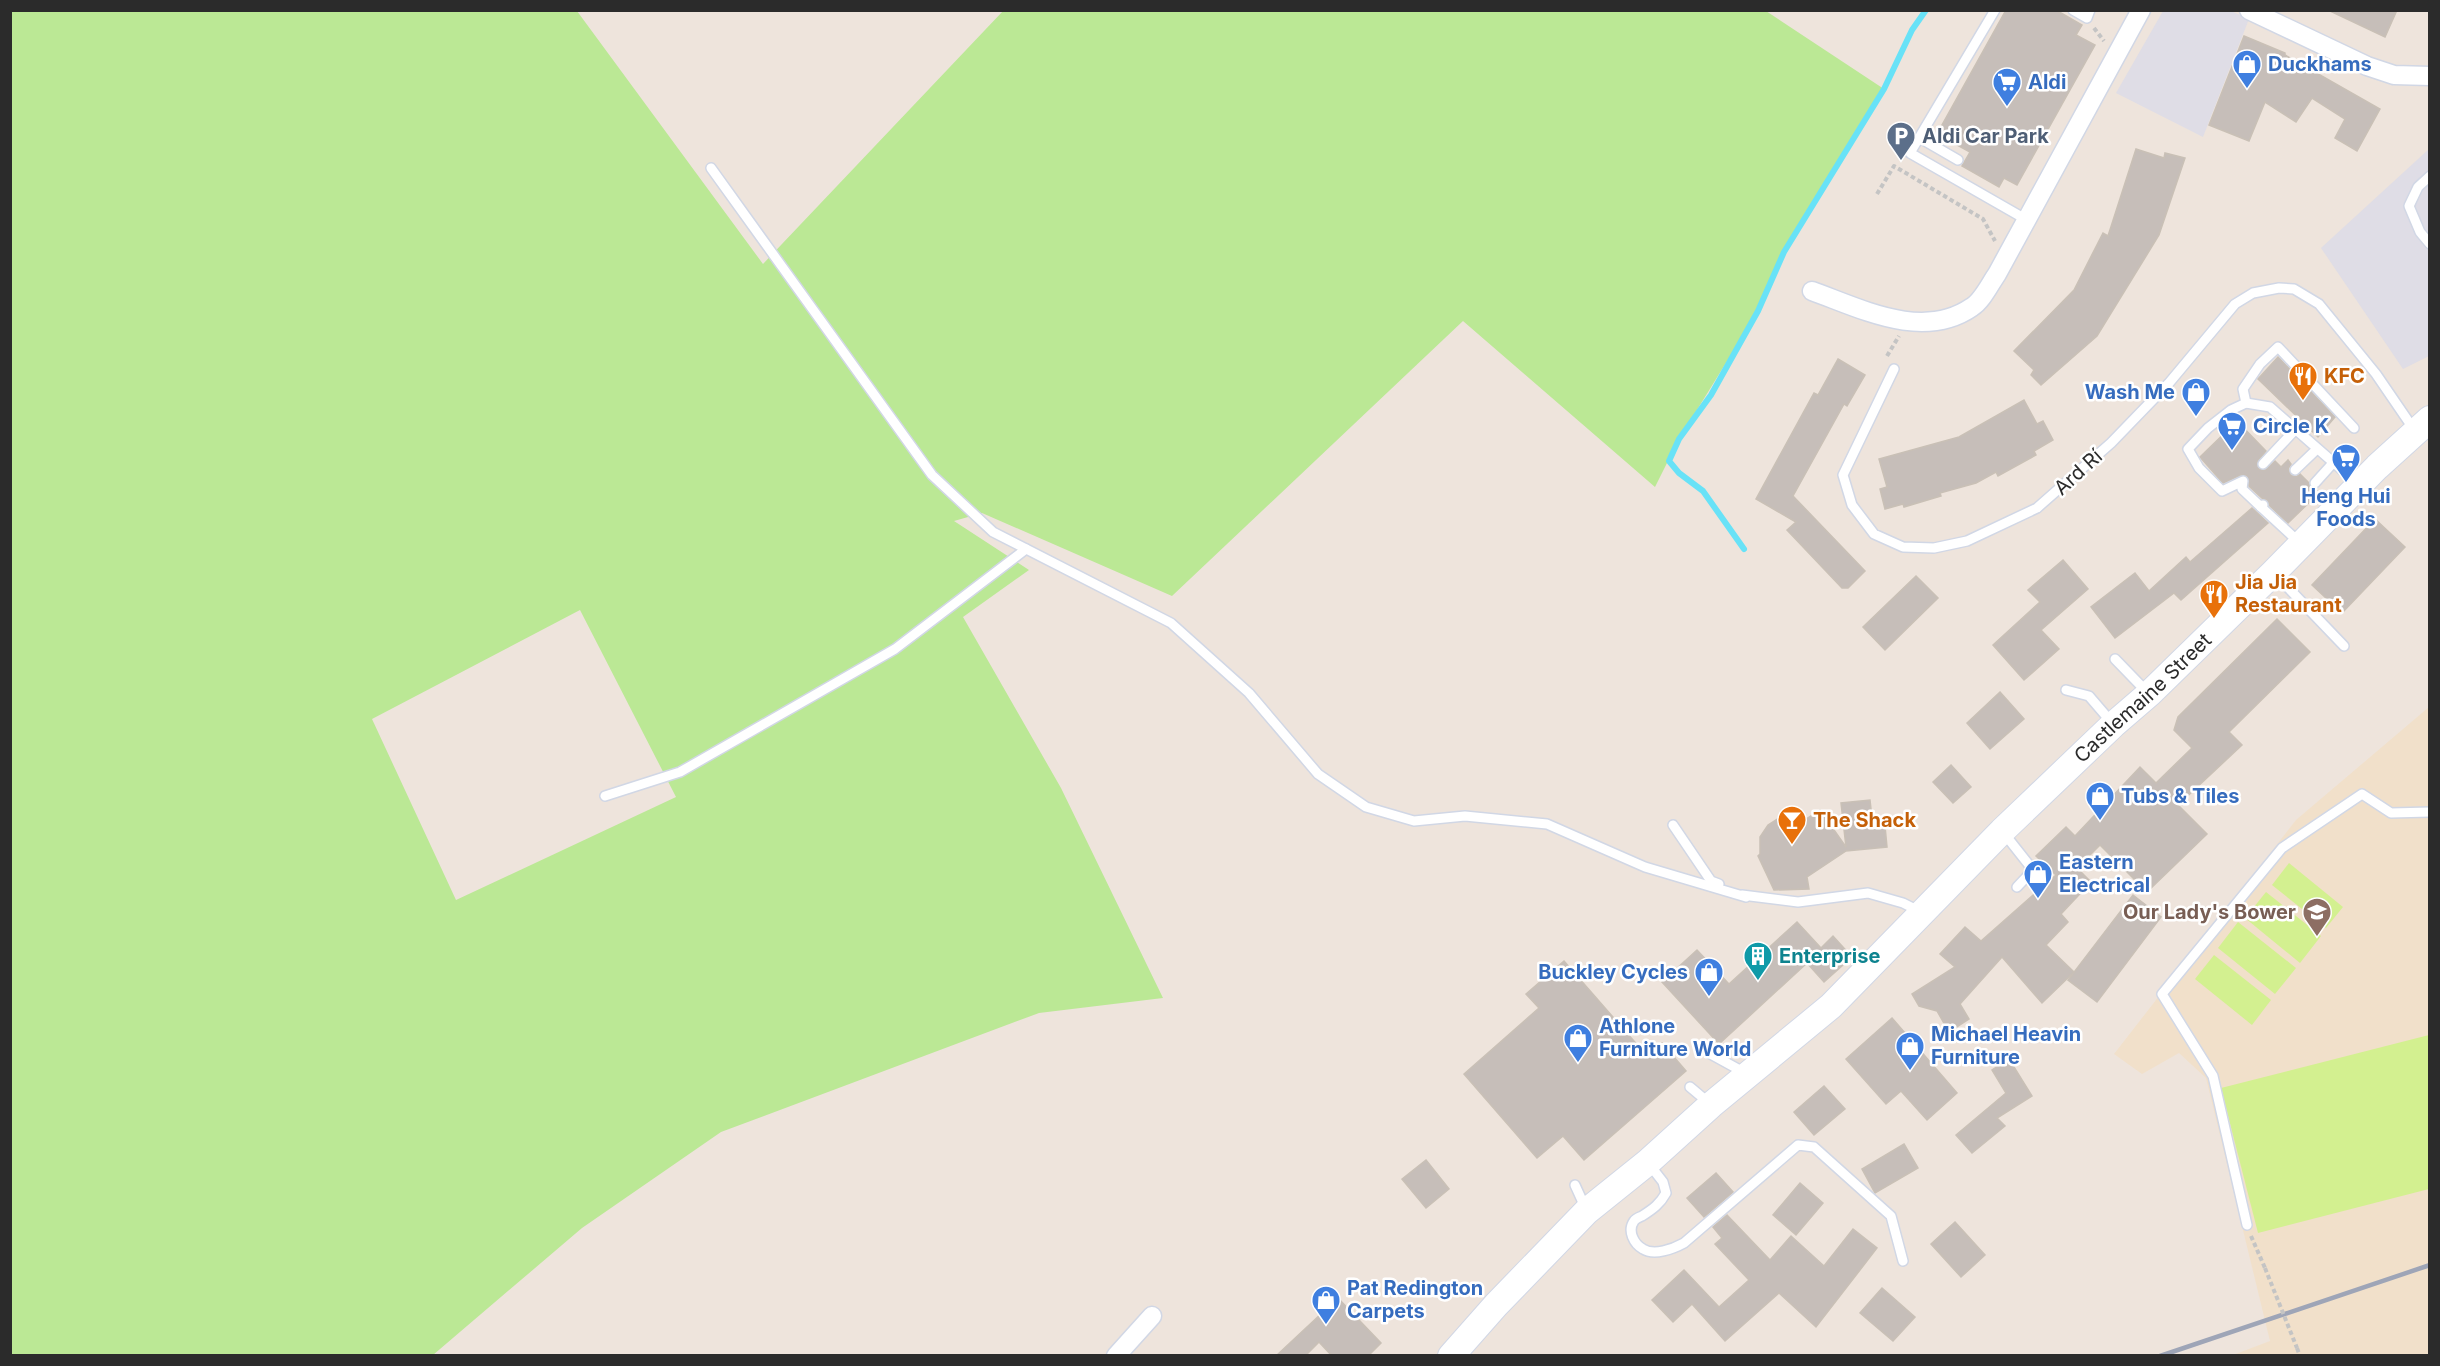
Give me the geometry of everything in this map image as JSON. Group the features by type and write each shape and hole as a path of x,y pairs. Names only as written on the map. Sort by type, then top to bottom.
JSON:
{"main road":[{"name":"Castlemaine Street","path":"1451,1356 1496,1305 1587,1211 1867,976 2002,831 2113,725 2149,694 2422,425"}],"street":[{"path":"1812,291 1889,318 1927,323 1949,319 1974,306 1997,274 2141,10"},
{"path":"2249,10 2367,66 2394,75 2430,76"},
{"path":"1116,1356 1152,1316"}],"lane":[{"path":"1995,10 1910,153 2027,220"},
{"path":"2073,10 2089,14"},
{"path":"1920,138 1958,160"},
{"path":"711,168 933,475 993,532 1171,623 1249,693 1318,774 1366,807 1414,821 1465,816 1547,824 1645,867 1746,897 1798,902 1868,893 1928,908"},
{"path":"2430,176 2418,187 2409,206 2420,232 2430,244"},
{"name":"Ard Rí","path":"1894,369 1843,475 1852,505 1874,534 1903,547 1934,548 1967,541 2037,508 2111,443 2169,383 2235,304 2253,293 2279,288 2294,289 2319,304 2376,374 2422,425"},
{"path":"2246,403 2243,389 2260,364 2278,347 2354,428"},
{"path":"2301,544 2241,489 2243,481 2222,491 2199,468 2188,449 2208,428 2231,410 2246,403 2270,407 2359,485"},
{"path":"2263,464 2295,430"},
{"path":"2295,470 2317,449"},
{"path":"2315,483 2333,463"},
{"path":"605,796 680,772 885,655 1026,549"},
{"path":"2273,573 2344,646"},
{"path":"2115,658 2149,694"},
{"path":"2066,690 2089,696 2113,725"},
{"path":"2247,1225 2213,1076 2162,994 2282,848 2362,794 2391,813 2430,812"},
{"path":"1673,825 1711,880 1746,897"},
{"path":"2002,831 2033,870 2017,887"},
{"path":"1707,1052 1749,1075"},
{"path":"1690,1087 1711,1105"},
{"path":"1648,1162 1663,1182 1666,1193 1660,1203 1634,1221 1631,1231 1633,1240 1649,1252 1672,1249 1684,1243 1798,1145 1814,1147 1891,1216 1903,1261"},
{"path":"1575,1185 1587,1211"}],"path":[{"path":"2089,14 2104,42 2116,53"},
{"path":"1877,194 1894,166 1983,219 1996,244"},
{"path":"2247,1225 2300,1356"}],"shaded area":[{"path":"2163,11 2231,11 2249,19 2203,137 2116,93"},
{"path":"2429,149 2429,356 2403,369 2321,248"},
{"name":"Our Lady's Bower","path":"2429,707 2429,1355 2233,1355 2270,1341 2206,1078 2179,1053 2142,1074 2114,1054 2296,820"}],"green space":[{"path":"10,11 577,11 763,264 1003,11 1766,11 1884,89 1784,252 1758,311 1679,439 1655,487 1463,321 1172,596 982,513 954,521 1029,570 963,617 1061,788 1163,998 1039,1013 721,1132 582,1228 433,1355 11,1356","holes":["580,610 676,797 456,900 372,719"]},
{"path":"2289,863 2343,907 2326,928 2272,885"},
{"path":"2266,892 2321,936 2300,963 2245,918"},
{"path":"2238,922 2296,968 2275,994 2218,948"},
{"path":"2214,955 2271,1000 2252,1025 2195,979"},
{"path":"2429,1035 2429,1189 2258,1233 2221,1088"}],"building":[{"name":"Aldi","path":"2006,10 2056,10 2082,25 2076,35 2095,45 2017,185 2004,178 1999,187 1962,166 1970,152 1937,134"},
{"path":"2328,10 2397,10 2385,37"},
{"path":"2244,36 2285,53 2380,109 2357,151 2335,138 2345,119 2312,98 2296,122 2265,102 2249,141 2209,125"},
{"path":"2136,149 2164,158 2165,153 2185,158 2159,235 2097,336 2041,385 2031,375 2034,370 2014,351 2074,290 2103,233 2108,236"},
{"name":"KFC","path":"2278,357 2335,417 2318,437 2258,379"},
{"path":"1838,359 1865,375 1847,406 1844,404 1793,496 1865,571 1848,588 1842,588 1787,530 1796,522 1756,499 1814,393 1818,395"},
{"path":"2024,400 2037,424 2043,421 2053,440 2034,451 2036,455 1998,476 1996,472 1976,483 1940,493 1941,496 1904,507 1903,504 1885,509 1880,489 1887,487 1879,459 1959,437"},
{"path":"2237,421 2266,451 2257,462 2259,469 2265,470 2275,461 2281,467 2288,460 2291,464 2288,469 2291,475 2296,477 2300,474 2311,488 2320,492 2288,523 2270,506 2267,500 2249,486 2247,476 2241,475 2223,483 2200,457"},
{"path":"2252,508 2268,523 2181,600 2174,593 2115,638 2091,607 2135,573 2149,591 2186,557 2190,562"},
{"path":"2375,519 2405,547 2342,613 2312,585"},
{"path":"2063,560 2088,589 2041,630 2059,649 2024,680 1993,645 2040,602 2028,590"},
{"path":"1916,576 1938,598 1885,650 1863,627"},
{"path":"2277,619 2310,652 2229,732 2242,745 2178,805 2207,834 2147,892 2100,845 2077,868 2091,882 2061,914 2068,922 2046,945 2074,972 2042,1003 2002,957 1960,1004 1969,1019 1949,1032 1937,1011 1919,1006 1912,994 1955,967 1940,954 1965,927 1981,941 2056,875 2036,856 2066,827 2075,836 2140,767 2156,783 2192,748 2174,730 2178,717"},
{"path":"2000,692 2024,719 1990,749 1967,723"},
{"path":"1951,765 1971,787 1953,803 1933,782"},
{"name":"The Shack","path":"1870,800 1873,827 1885,826 1887,847 1846,851 1807,877 1809,889 1774,890 1758,856 1760,837 1768,825 1782,816 1791,829 1820,810 1846,847 1841,803"},
{"path":"2133,895 2161,917 2097,1002 2068,980"},
{"path":"1797,922 1821,948 1833,936 1852,957 1824,982 1807,963 1719,1044 1662,982 1697,950 1729,984"},
{"name":"Athlone Furniture World","path":"1564,961 1647,1056 1662,1043 1686,1071 1584,1160 1563,1136 1537,1158 1464,1074 1539,1008 1526,994"},
{"name":"Michael Heavin Furniture","path":"1892,1018 1957,1093 1927,1120 1901,1091 1886,1104 1846,1059"},
{"path":"2009,1059 2032,1096 1997,1118 2005,1126 1972,1153 1956,1135 2006,1093 1992,1070"},
{"path":"1824,1086 1845,1109 1814,1135 1794,1112"},
{"path":"1904,1144 1918,1168 1875,1193 1862,1169"},
{"path":"1426,1160 1449,1189 1426,1208 1402,1179"},
{"path":"1716,1173 1733,1192 1704,1217 1687,1198"},
{"path":"1800,1183 1823,1203 1796,1235 1773,1215"},
{"path":"1727,1215 1770,1260 1791,1236 1824,1266 1853,1229 1877,1248 1816,1327 1779,1293 1725,1341 1692,1304 1673,1322 1652,1300 1684,1270 1719,1307 1749,1280 1715,1244 1722,1238 1713,1227"},
{"path":"1955,1222 1985,1255 1961,1277 1931,1244"},
{"path":"1882,1288 1915,1317 1893,1341 1860,1313"},
{"name":"Pat Redington Carpets","path":"1338,1298 1381,1343 1368,1356 1332,1356 1319,1342 1305,1356 1276,1356"}],"waterway":[{"path":"1744,549 1703,491 1679,473 1669,461 1679,439 1711,395 1758,311 1784,252 1884,89 1912,30 1926,10"}],"railway":[{"path":"2160,1356 2430,1265"}],"place":[{"name":"Duckhams","path":"2247,90"},
{"name":"Aldi","path":"2007,108"},
{"name":"Aldi Car Park","path":"1901,162"},
{"name":"KFC","path":"2303,402"},
{"name":"Wash Me","path":"2196,418"},
{"name":"Circle K","path":"2232,452"},
{"name":"Heng Hui Foods","path":"2346,484"},
{"name":"Jia Jia Restaurant","path":"2214,620"},
{"name":"Tubs & Tiles","path":"2100,822"},
{"name":"The Shack","path":"1792,846"},
{"name":"Eastern Electrical","path":"2038,900"},
{"name":"Our Lady's Bower","path":"2317,938"},
{"name":"Enterprise","path":"1758,982"},
{"name":"Buckley Cycles","path":"1709,998"},
{"name":"Athlone Furniture World","path":"1578,1064"},
{"name":"Michael Heavin Furniture","path":"1910,1072"},
{"name":"Pat Redington Carpets","path":"1326,1326"}]}
